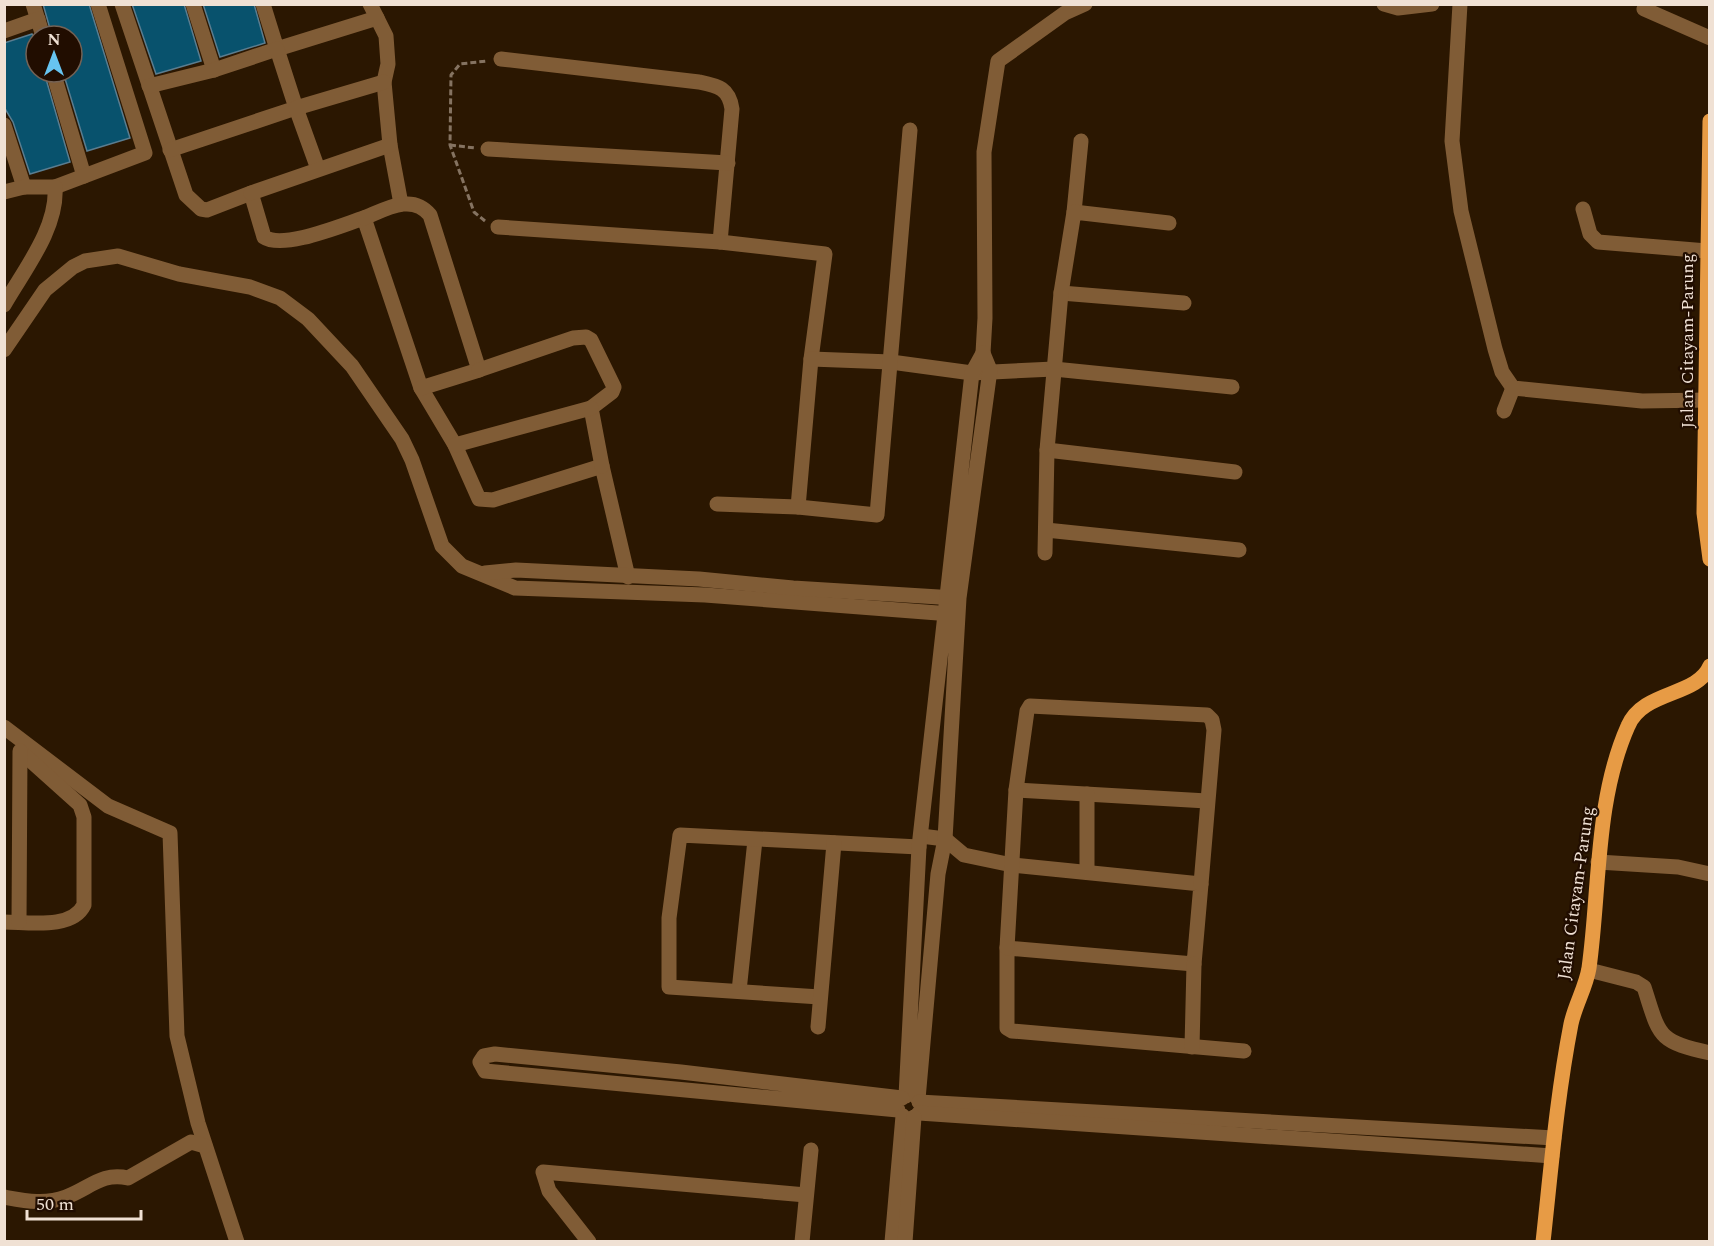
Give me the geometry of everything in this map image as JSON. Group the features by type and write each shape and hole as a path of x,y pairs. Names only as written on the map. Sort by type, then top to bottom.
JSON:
{"main road":[{"name":"Jalan Citayam-Parung","path":"1710,121 1707,251 1707,513 1710,560"},
{"name":"Jalan Citayam-Parung","path":"1543,1242 1554,1138 1571,1022 1588,970 1598,862 1614,768 1629,723 1641,708 1693,684 1707,672 1710,666"}],"street":[{"path":"4,192 24,187 55,188 145,153 98,4"},
{"path":"122,4 186,195 201,209 207,210 390,145"},
{"path":"193,4 214,70"},
{"path":"263,4 318,169"},
{"path":"892,1242 945,839 951,606 972,373 983,353 985,318 984,152 998,61 1065,13 1085,4"},
{"path":"1384,4 1398,8 1432,4"},
{"path":"1460,4 1452,141 1461,211 1495,349 1502,372 1513,388"},
{"path":"1644,9 1710,38"},
{"path":"149,86 214,70 277,49 373,11 387,42 388,64 384,82 390,145 401,204"},
{"path":"4,31 35,12"},
{"path":"501,59 640,74 718,86 731,98 732,109 720,242"},
{"path":"170,150 296,108 384,82"},
{"path":"57,84 84,176"},
{"path":"4,125 24,187"},
{"path":"717,504 798,507 877,515 910,130"},
{"path":"1045,553 1047,450 1054,369 1061,293 1074,212 1081,141"},
{"path":"488,149 728,163"},
{"path":"4,305 39,245 56,205 55,188"},
{"path":"251,193 264,237 274,242 291,240 401,204 414,203 423,206 430,215 479,370"},
{"path":"1583,209 1590,234 1598,242 1707,251"},
{"path":"1074,212 1169,223"},
{"path":"364,218 421,388 455,445 479,499 493,500 602,466"},
{"path":"498,227 720,242 825,254 811,359 798,507"},
{"path":"4,350 45,290 73,267 101,257 134,260 179,274 250,287 280,298 331,340 390,419 412,460 442,546 451,558 462,566 485,573 515,588 951,606"},
{"path":"1061,293 1184,303"},
{"path":"421,388 573,338 586,337 591,340 614,387 612,392 591,408 455,445"},
{"path":"905,1242 920,842 951,606 990,370 983,353"},
{"path":"811,359 891,362 972,373 990,370 1054,369 1232,387"},
{"path":"1513,388 1642,400 1707,400"},
{"path":"1504,411 1513,388"},
{"path":"591,408 628,577"},
{"path":"1047,450 1234,472"},
{"path":"1046,530 1239,550"},
{"path":"485,573 516,570 699,579 951,606"},
{"path":"1192,1047 1194,964 1214,730 1212,720 1207,715 1048,705 1030,706 1027,711 1016,790 1007,948 1009,1030 1192,1047 1244,1051"},
{"path":"4,727 108,806 170,833 177,1036 205,1146 237,1242"},
{"path":"4,740 20,751 80,805 84,817 84,905 80,914 69,920 12,922 20,751"},
{"path":"1016,790 1207,801"},
{"path":"1087,794 1087,872"},
{"path":"820,997 669,987 669,918 680,835 834,843 920,842 945,839 964,855 1012,865 1201,884"},
{"path":"739,992 754,840"},
{"path":"818,1028 834,843"},
{"path":"919,873 939,874 964,855"},
{"path":"1598,862 1670,866 1710,874"},
{"path":"1007,948 1194,964"},
{"path":"1588,970 1636,982 1644,987 1654,1024 1660,1032 1679,1046 1710,1053"},
{"path":"1552,1156 910,1107 486,1071 480,1062 484,1056 495,1054 681,1072 910,1107 1554,1138"},
{"path":"4,1197 24,1201 49,1201 66,1197 112,1175 128,1178 191,1142 205,1146"},
{"path":"802,1242 811,1150"},
{"path":"589,1242 549,1191 543,1172 806,1195"}],"path":[{"path":"474,212 450,145 451,75 460,64 501,59"},
{"path":"450,145 488,149"}],"building":[{"path":"43,4 89,4 130,138 87,151 67,84 84,84 84,24 49,24"},
{"path":"132,4 184,4 201,61 156,74"},
{"path":"203,4 254,4 265,43 220,57"},
{"path":"24,37 24,84 47,84 70,162 30,174 13,122 4,107 4,43"}]}
